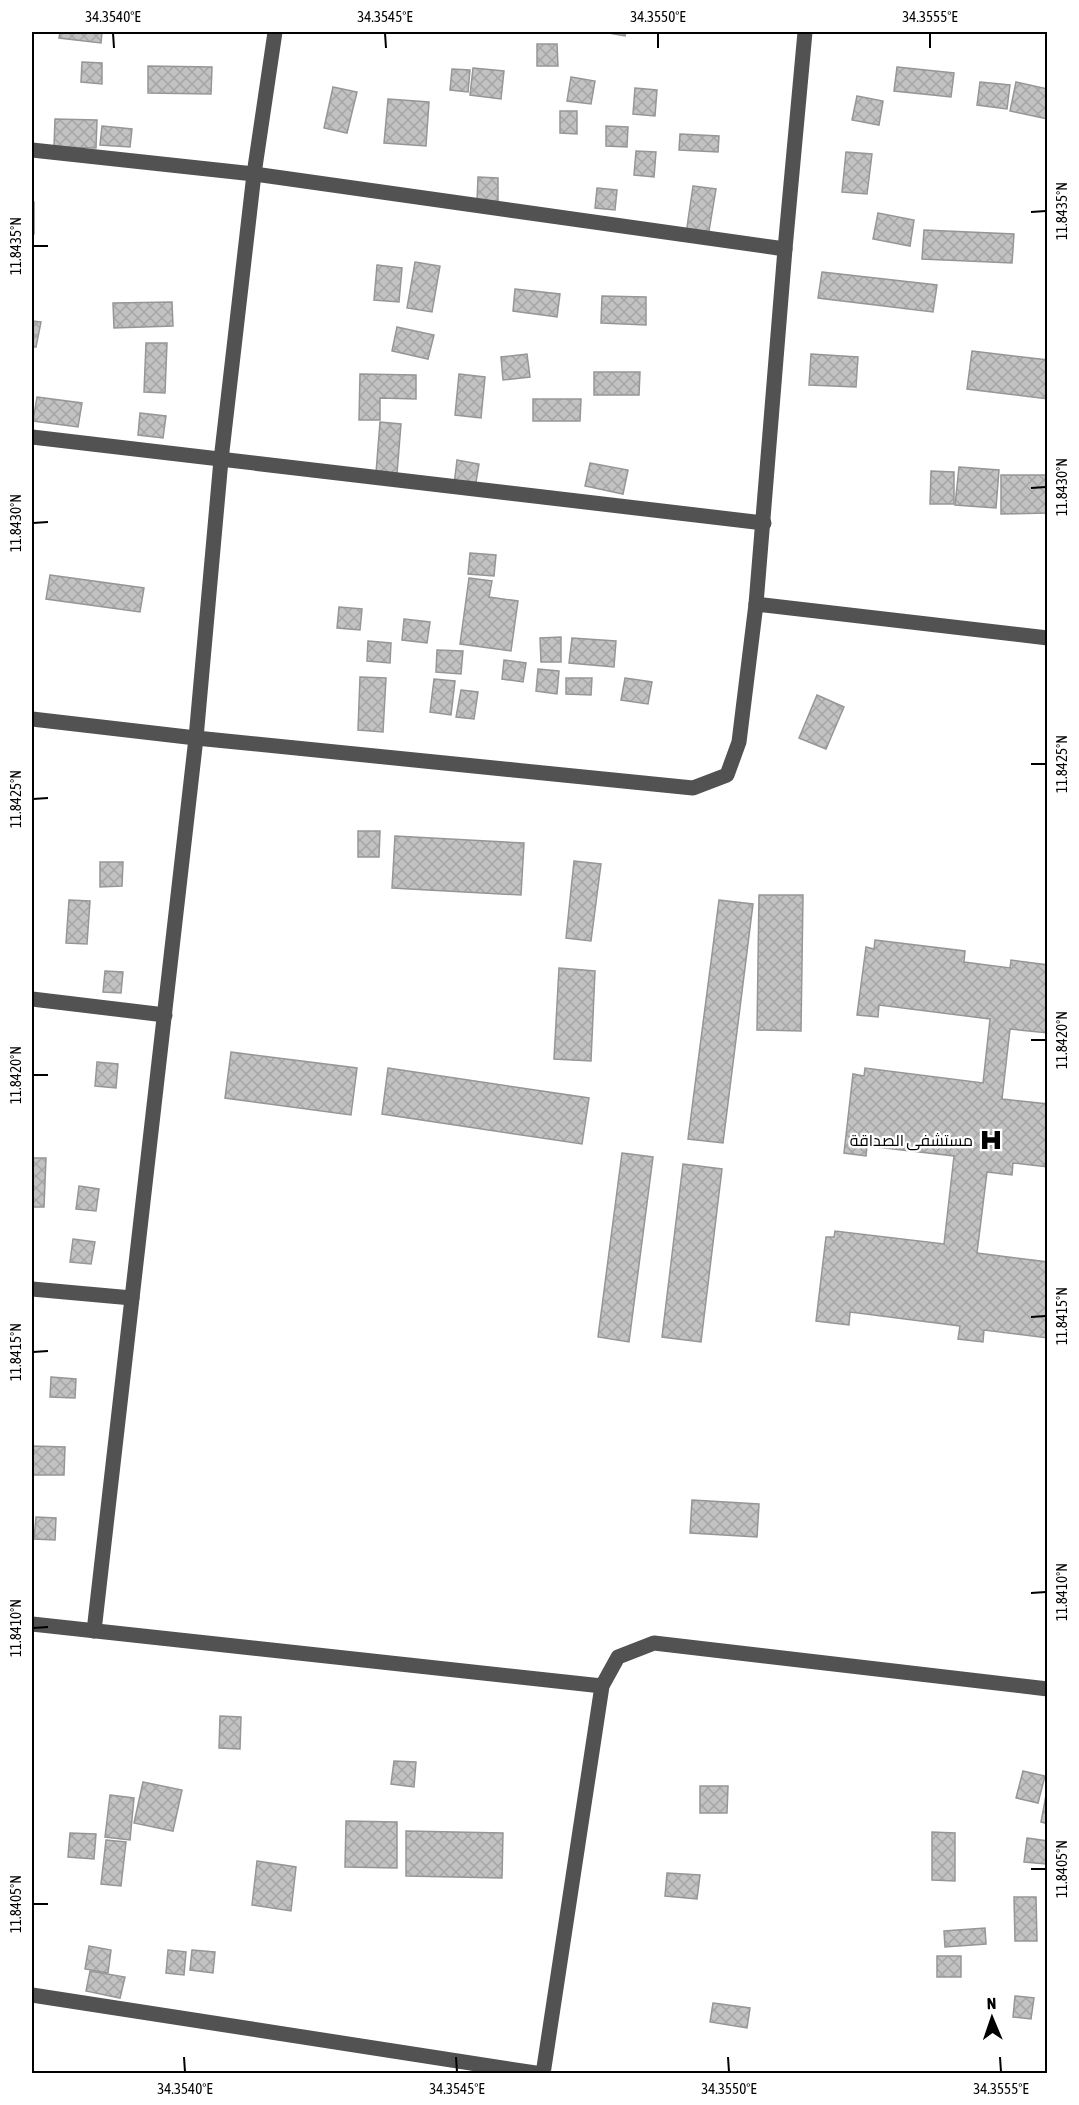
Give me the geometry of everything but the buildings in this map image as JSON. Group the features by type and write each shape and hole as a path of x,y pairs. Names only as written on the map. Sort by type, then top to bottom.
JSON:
{"street":[{"path":"94,1631 196,738 221,460 254,174 274,32"},
{"path":"32,719 196,738 693,788 727,775 739,742 756,604 805,32"},
{"path":"32,150 254,174 785,249"},
{"path":"32,437 764,523"},
{"path":"756,604 1047,638"},
{"path":"32,999 165,1015"},
{"path":"32,1289 132,1298"},
{"path":"32,1624 602,1686"},
{"path":"32,1995 543,2073 602,1686 618,1657 654,1642 1047,1689"}],"place":[{"name":"مستشفى الصداقة","path":"991,1140"}]}
